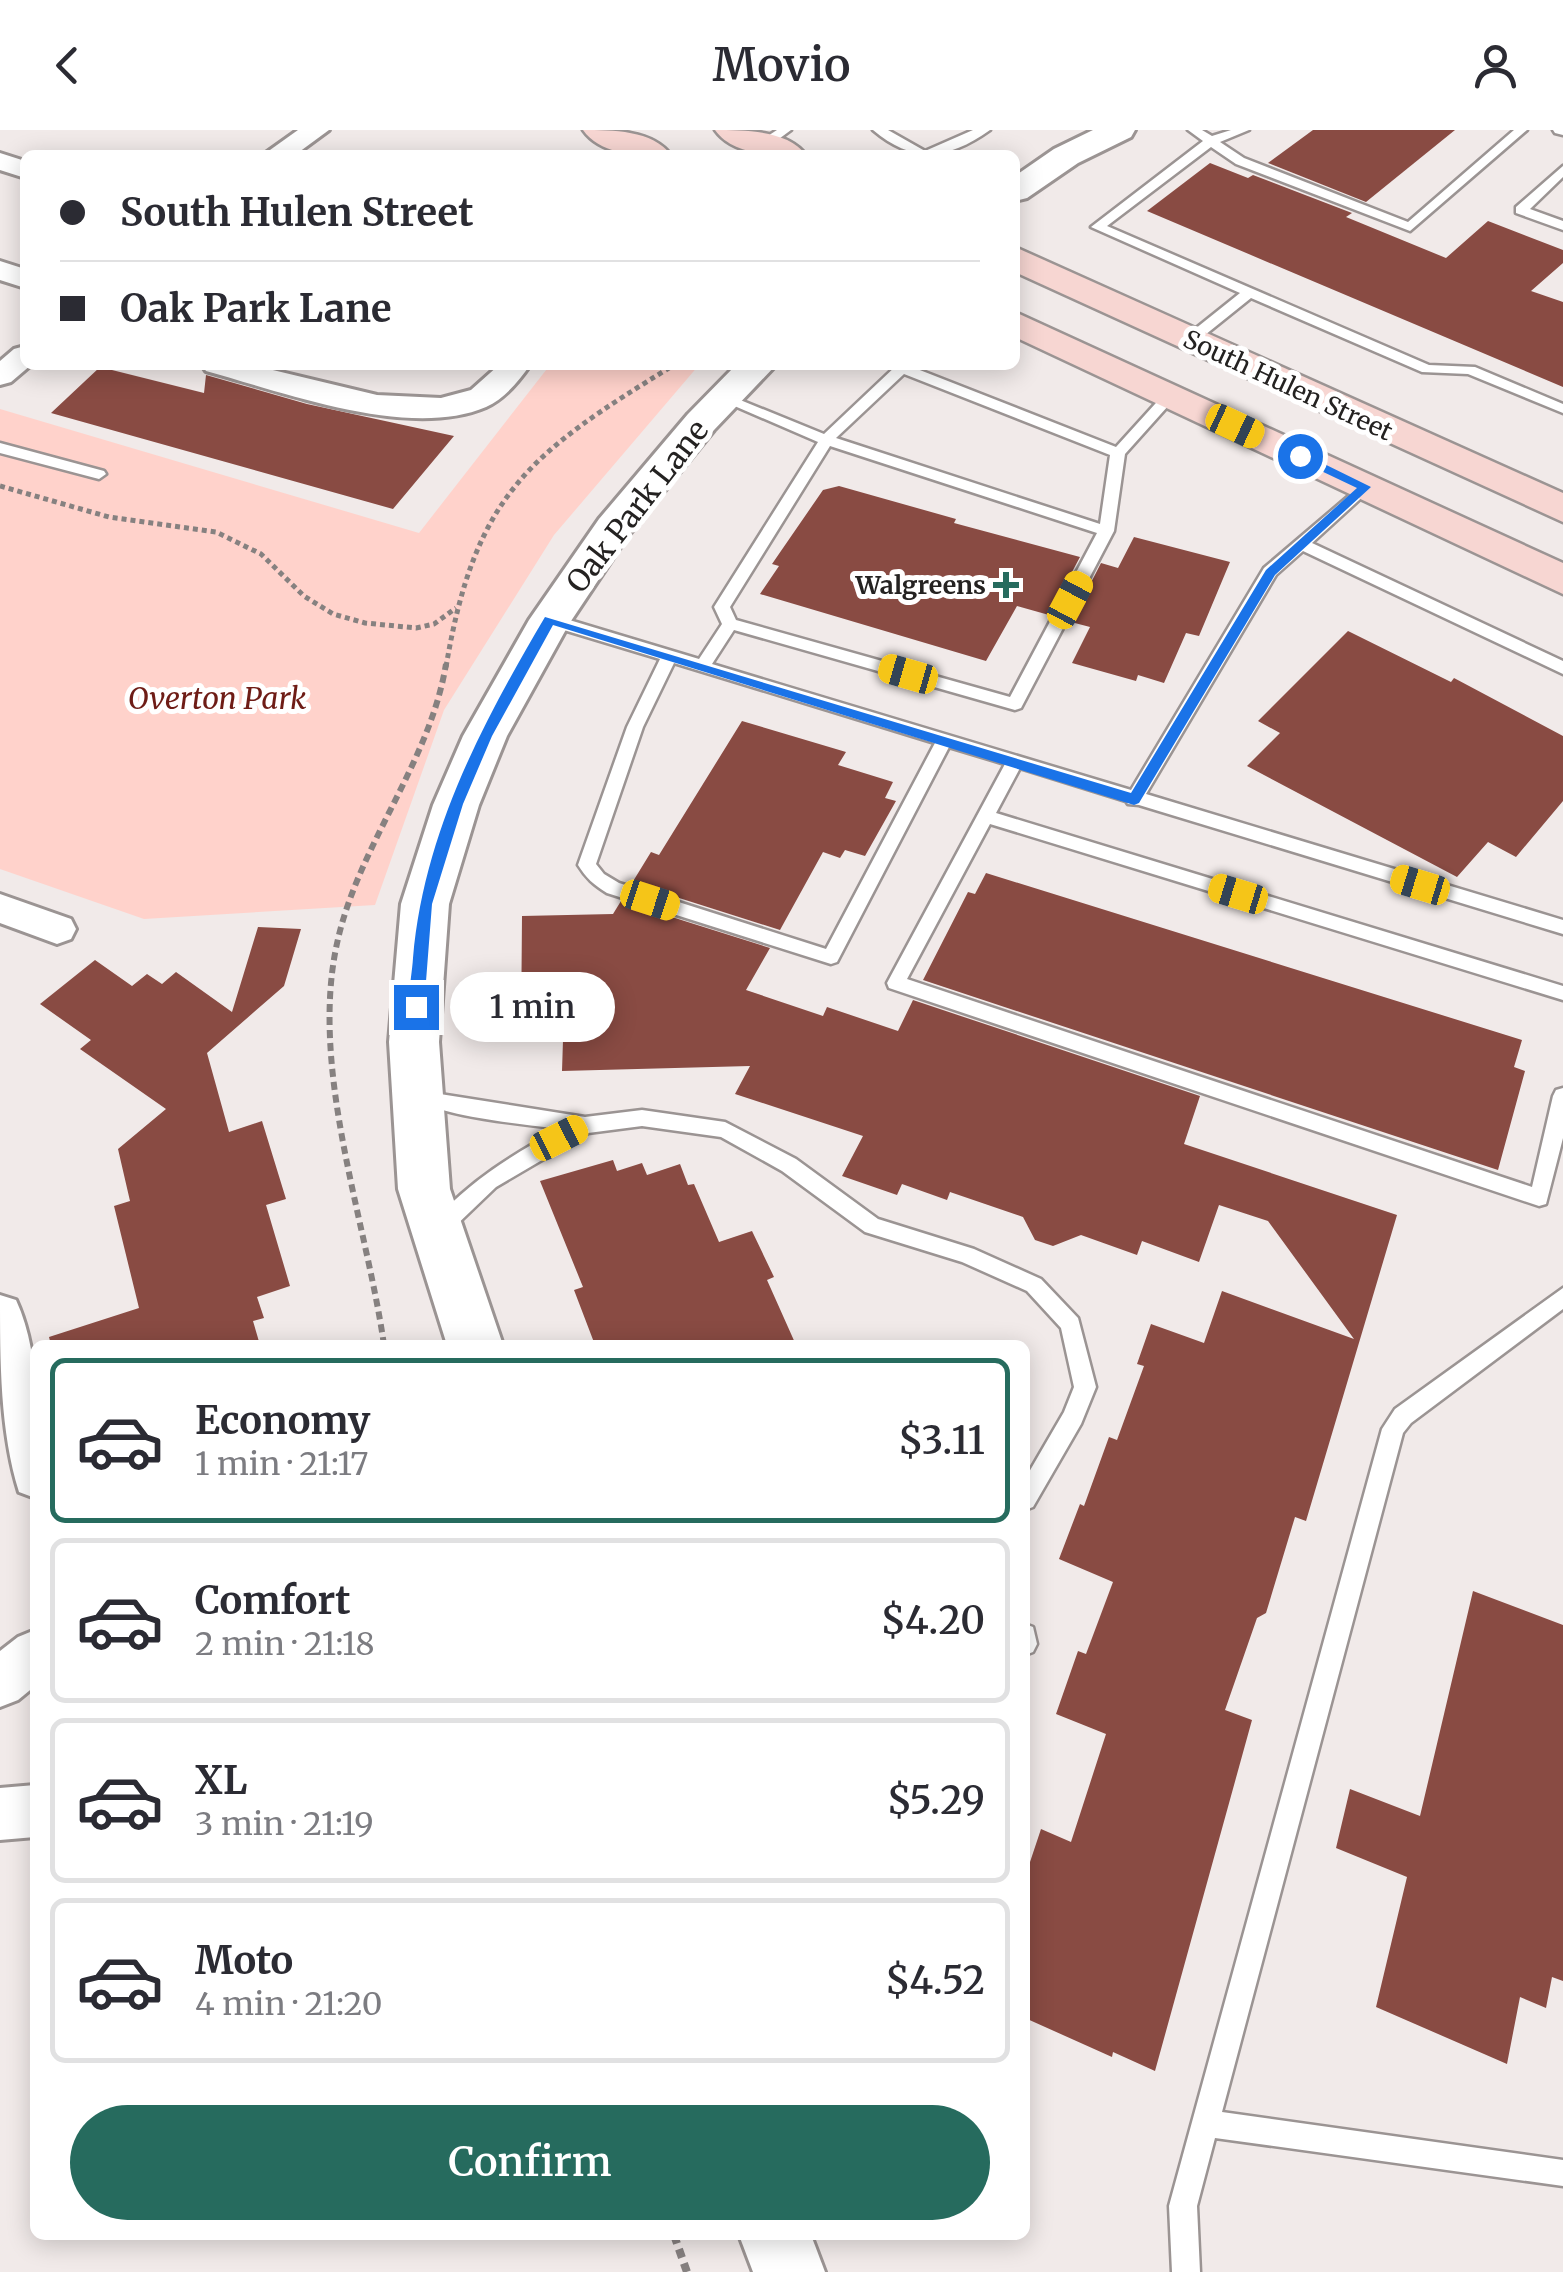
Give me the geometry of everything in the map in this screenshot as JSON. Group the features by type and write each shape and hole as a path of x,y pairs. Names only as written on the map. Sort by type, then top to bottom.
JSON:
{"main road":[{"path":"600,130 643,150"},
{"path":"732,130 780,143"},
{"name":"South Hulen Street","path":"1020,260 1563,509"},
{"name":"South Hulen Street","path":"1020,325 1563,580"}],"street":[{"path":"285,150 316,130"},
{"path":"1020,156 1072,130"},
{"path":"1020,188 1066,156 1118,130"},
{"path":"0,376 20,359"},
{"path":"237,370 359,400 419,407 467,404 491,393 511,370"},
{"name":"Oak Park Lane","path":"473,1340 424,1189 414,1042 425,904 456,804 485,736 550,620 613,528 722,398 753,370"},
{"path":"0,908 58,929"},
{"path":"0,1314 30,1455"},
{"path":"0,1682 30,1658"},
{"path":"0,1814 30,1811"},
{"path":"777,2240 788,2272"}],"lane":[{"path":"878,130 915,150"},
{"path":"936,150 984,130"},
{"path":"1194,130 1240,162 1410,227 1521,130"},
{"path":"1243,130 1211,141 1098,227 1427,369 1470,370 1563,409"},
{"path":"1563,170 1522,210 1563,226"},
{"path":"1190,340 1250,292"},
{"path":"900,370 826,440 722,607 730,624 1015,704 1106,531 1118,454 1170,396"},
{"path":"907,370 1118,454"},
{"path":"722,398 826,440 1106,531"},
{"path":"0,448 99,474"},
{"path":"1134,800 1270,572 1365,487"},
{"path":"1302,544 1563,668"},
{"path":"550,620 1563,927"},
{"path":"702,667 730,624"},
{"path":"669,657 635,727 587,865 598,879 613,888 831,957 944,741"},
{"path":"1014,763 896,983 1539,1198 1563,1096"},
{"path":"985,816 1563,993"},
{"path":"417,1092 437,1101 584,1125 642,1118 726,1130 789,1166 872,1226 968,1255 1034,1285 1071,1324 1085,1387 1073,1417 1030,1491"},
{"path":"438,1231 462,1200 533,1151 584,1125"},
{"path":"1186,2272 1180,2220 1396,1421 1563,1297"},
{"path":"1206,2123 1563,2173"}],"path":[{"path":"383,1340 330,1024 332,960 357,875 439,702 457,608 478,540 495,510 521,478 580,427 666,370"},
{"path":"0,486 110,517 216,532 261,554 304,596 333,614 365,623 416,628 434,624 457,608"},
{"path":"676,2240 687,2272"}],"green space":[{"name":"Overton Park","path":"546,370 695,370 554,535 444,710 375,905 144,919 0,869 0,409 419,533"}],"building":[{"path":"1313,130 1455,130 1366,202 1268,163"},
{"path":"1210,163 1352,213 1346,217 1446,258 1488,221 1563,250 1563,263 1531,291 1563,302 1563,387 1147,211"},
{"path":"97,370 112,370 204,393 206,375 307,404 454,436 393,509 51,413"},
{"name":"Walgreens","path":"839,486 1080,557 1049,615 1017,606 986,661 760,594 779,566 772,564 823,490"},
{"path":"1134,537 1230,562 1199,636 1186,633 1164,683 1138,675 1136,681 1072,663 1090,627 1071,622 1101,563 1118,568"},
{"path":"1348,631 1451,682 1454,678 1563,736 1563,801 1516,857 1488,842 1457,877 1247,766 1280,733 1258,721"},
{"path":"742,721 846,752 838,765 893,782 885,798 896,801 865,856 845,850 840,858 823,852 780,930 632,883 651,852 659,855"},
{"path":"986,873 1522,1040 1514,1067 1525,1071 1498,1170 923,980 968,892 975,894"},
{"path":"621,901 770,948 746,990 823,1016 827,1007 898,1031 913,1000 1200,1096 1184,1144 1397,1215 1306,1521 1295,1517 1266,1613 1257,1618 1225,1710 1252,1720 1155,2071 1113,2052 1112,2057 1030,2020 1030,1862 1041,1829 1071,1842 1106,1734 1056,1714 1078,1651 1086,1654 1113,1582 1059,1559 1080,1504 1084,1506 1109,1437 1117,1440 1144,1366 1137,1364 1151,1324 1204,1343 1222,1291 1354,1339 1268,1221 1219,1205 1199,1262 1142,1241 1137,1255 1081,1235 1053,1246 1035,1240 1023,1217 950,1192 947,1200 902,1184 897,1195 842,1176 863,1136 735,1094 750,1066 562,1071 563,1040 529,1042 529,1035 521,1036 522,916 613,914"},
{"path":"258,927 301,929 284,986 207,1053 229,1132 262,1121 286,1199 266,1205 290,1286 257,1297 264,1318 253,1321 259,1340 50,1340 49,1337 139,1308 114,1206 130,1201 118,1149 166,1109 80,1049 91,1040 40,1004 95,960 132,986 147,974 162,984 176,972 232,1012"},
{"path":"613,1160 617,1171 642,1163 647,1175 680,1164 688,1185 694,1184 719,1242 752,1231 774,1277 767,1280 794,1340 593,1340 574,1290 583,1287 540,1181"},
{"path":"1473,1591 1563,1625 1563,1981 1552,1977 1546,2008 1520,1997 1507,2064 1376,2007 1407,1877 1336,1848 1350,1789 1420,1816"}],"place":[{"name":"Walgreens","path":"1006,585"}],"route":[{"path":"416,1007 425,904 456,804 485,736 550,620 1134,800 1270,572 1365,487 1300,456"}]}
